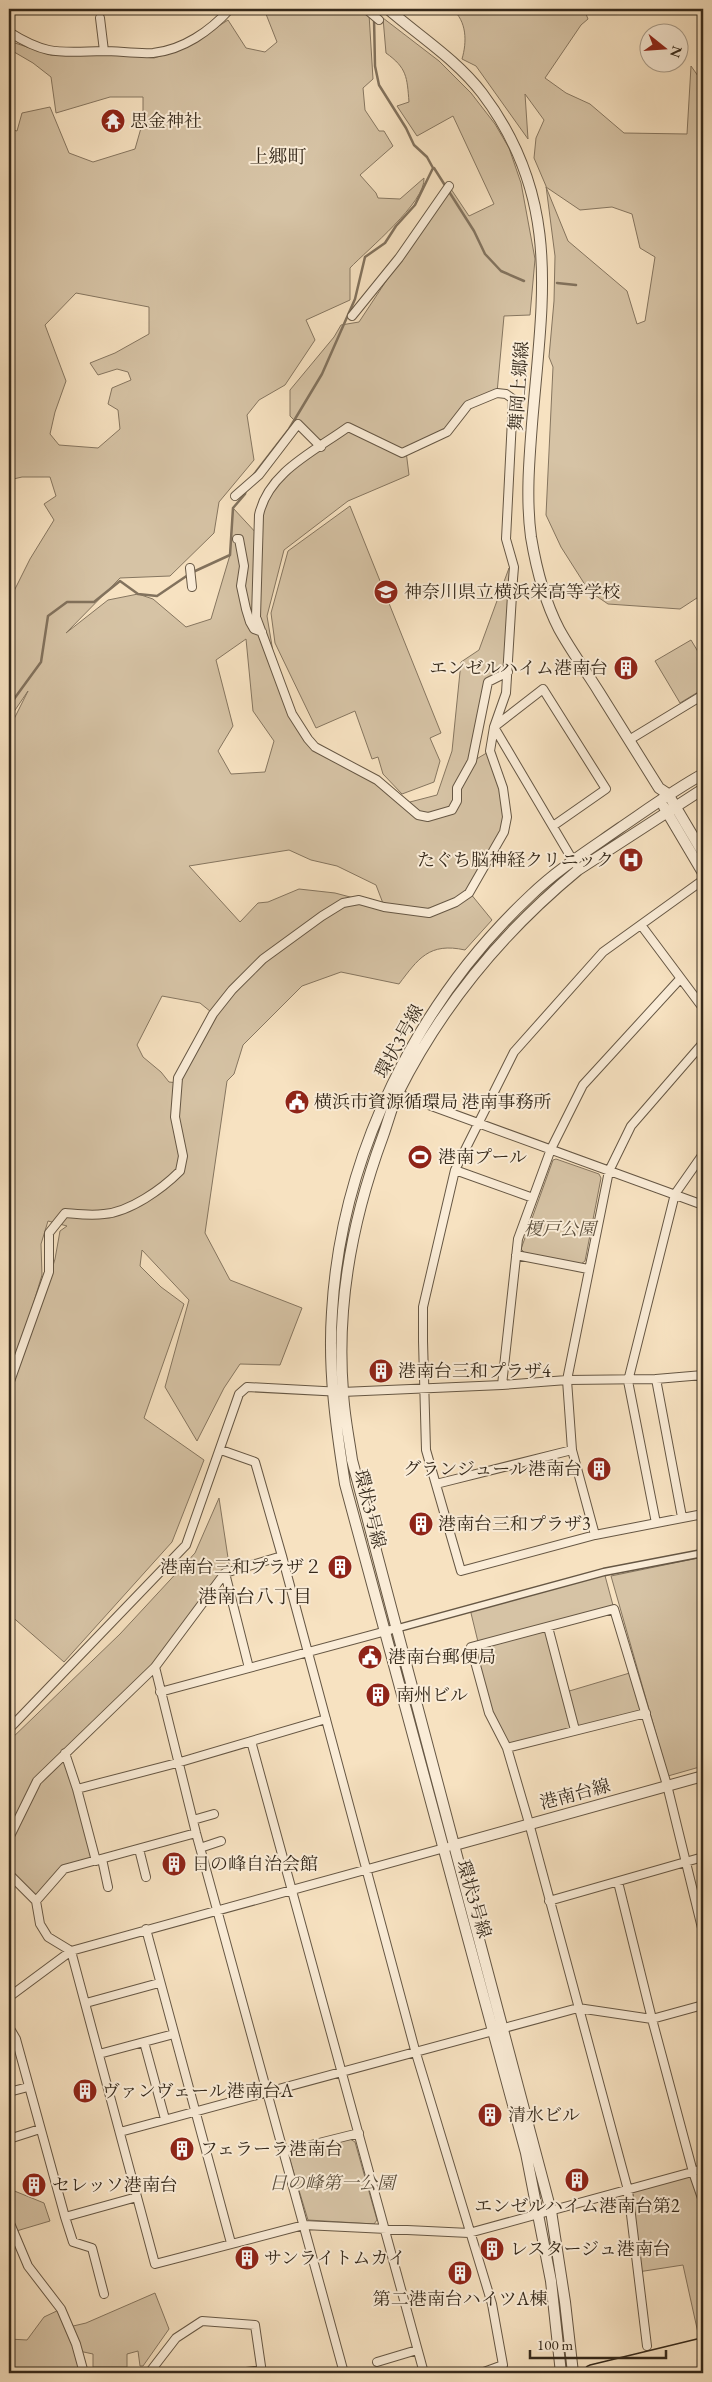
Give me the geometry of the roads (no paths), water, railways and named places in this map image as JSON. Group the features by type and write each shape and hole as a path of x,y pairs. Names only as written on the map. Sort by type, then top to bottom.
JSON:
{"highway":[{"path":"592,2373 703,2346"},
{"path":"646,2373 703,2360"}],"street":[{"path":"9,32 26,43 50,52 104,51 151,53 173,49 196,38 219,21 230,9"},
{"name":"舞岡上郷線","path":"388,9 456,66 481,92 509,133 522,162 539,222 543,270 528,478 531,537 540,579 559,628 659,788 703,873"},
{"path":"368,11 379,20"},
{"path":"100,18 104,51"},
{"path":"352,316 399,258 448,186"},
{"path":"9,1384 49,1272 49,1232 65,1213 104,1214 120,1210 153,1194 180,1171 183,1156 175,1117 178,1078 211,1016 232,990 264,959 322,916 343,903 359,900 429,913 456,902 470,893 504,832 507,817 503,788 490,751 494,727 506,694 508,672 514,567 506,539 513,399 506,394 497,393 468,405 447,432 402,453 348,427 279,476 262,501 259,515 255,599 256,617 292,714 315,747 377,780 418,815 428,816 452,810 457,801 457,788 472,761 488,682 508,672"},
{"path":"238,493 254,480 298,424 321,447"},
{"path":"237,539 239,539 244,566 241,586 246,609 254,629 262,632"},
{"path":"190,568 192,584"},
{"path":"494,727 543,689 606,789 553,826"},
{"path":"629,740 703,695"},
{"path":"494,727 574,859 578,870"},
{"name":"環状3号線","path":"572,2373 565,2302 551,2211 499,2028 443,1848 390,1630 337,1392 347,1269 359,1208 394,1093 428,1019 480,949 532,894 574,859 664,797 703,774"},
{"name":"環状3号線","path":"394,1093 444,1015 484,962 533,910 578,870 703,789"},
{"name":"舞岡上郷線","path":"671,809 703,853"},
{"path":"703,880 602,952 514,1052 455,1170 423,1307 426,1450 461,1571 595,1535 703,1514"},
{"path":"641,925 703,1008"},
{"path":"502,1385 518,1239 551,1149 583,1085 680,979"},
{"path":"595,1535 572,1450 567,1380 609,1171 631,1126 703,1043"},
{"path":"394,1093 703,1205"},
{"path":"656,1523 628,1380 675,1194 703,1154"},
{"path":"455,1170 533,1198"},
{"path":"516,1255 588,1269"},
{"path":"9,1729 186,1546 240,1394 247,1387 337,1392 502,1385 567,1380 656,1379 703,1373 703,1385"},
{"path":"656,1379 682,1517"},
{"path":"221,1450 255,1462 282,1556 415,2050 492,2304 503,2365 481,2373"},
{"path":"436,1484 572,1450"},
{"path":"160,1692 604,1572 703,1553"},
{"path":"9,1838 37,1781 155,1667 224,1573 282,1556"},
{"path":"224,1573 249,1668"},
{"path":"647,2346 628,2190 529,1823 507,1748 489,1713 471,1647 614,1609 667,1785 684,1862 703,1932"},
{"path":"548,1627 575,1730"},
{"name":"環状3号線","path":"390,1630 455,1845 499,2028 540,2214 551,2281 561,2373"},
{"path":"155,1667 177,1763 344,2373"},
{"path":"507,1748 646,1713"},
{"path":"77,1789 177,1763 326,1719"},
{"path":"251,1741 342,2070 383,2229 424,2373"},
{"path":"65,1753 108,1887"},
{"name":"港南台線","path":"455,1845 703,1776"},
{"path":"193,1820 214,1814"},
{"path":"36,1901 64,1869 196,1833"},
{"path":"200,1848 221,1841"},
{"path":"9,1997 71,1951 455,1845"},
{"path":"139,1849 146,1877"},
{"path":"549,1901 703,1857"},
{"path":"9,1874 36,1901 40,1924 48,1937 71,1951 155,2264 304,2224 470,2234 703,2170"},
{"path":"618,1882 652,2019 693,2172 703,2201"},
{"path":"146,1929 231,2244"},
{"path":"86,2003 159,1982"},
{"path":"120,2132 415,2050 578,2008 652,2019 703,2005"},
{"path":"9,2027 16,2039 72,2242 92,2248 104,2294"},
{"path":"99,2054 174,2034"},
{"path":"144,2042 164,2119"},
{"path":"9,2092 28,2087"},
{"path":"9,2139 40,2129"},
{"path":"284,2152 358,2134"},
{"path":"65,2217 137,2197"},
{"path":"9,2221 28,2266 61,2309 76,2344 84,2373"},
{"path":"149,2373 176,2338 202,2321 255,2325 262,2372 238,2373"},
{"path":"377,2362 417,2350"}],"waterway":[{"path":"252,477 289,429 322,374 355,299 365,257 385,243 396,226 415,205 433,168 427,157 414,145 406,128 379,85 375,66 374,18"},
{"path":"434,168 474,231 485,254 501,271 524,281"},
{"path":"557,283 576,285"},
{"path":"193,572 230,555 233,508 245,494 246,489"},
{"path":"9,716 14,699 41,662 48,616 67,602 94,602 120,581 138,594 157,596 188,575"}],"place":[{"name":"思金神社","path":"113,121"},
{"name":"神奈川県立横浜栄高等学校","path":"386,592"},
{"name":"エンゼルハイム港南台","path":"626,668"},
{"name":"たぐち脳神経クリニック","path":"631,860"},
{"name":"横浜市資源循環局 港南事務所","path":"297,1102"},
{"name":"港南プール","path":"420,1157"},
{"name":"港南台三和プラザ4","path":"381,1371"},
{"name":"グランジュール港南台","path":"599,1469"},
{"name":"港南台三和プラザ3","path":"421,1524"},
{"name":"港南台三和プラザ２","path":"340,1567"},
{"name":"港南台郵便局","path":"370,1657"},
{"name":"南州ビル","path":"378,1695"},
{"name":"日の峰自治会館","path":"174,1864"},
{"name":"ヴァンヴェール港南台A","path":"85,2091"},
{"name":"清水ビル","path":"490,2115"},
{"name":"フェラーラ港南台","path":"182,2149"},
{"name":"エンゼルハイム港南台第2","path":"577,2180"},
{"name":"セレッソ港南台","path":"34,2185"},
{"name":"レスタージュ港南台","path":"492,2249"},
{"name":"サンライトムカイ","path":"247,2258"},
{"name":"第二港南台ハイツA棟","path":"460,2273"}],"district":[{"name":"上郷町","path":"278,156"},
{"name":"港南台八丁目","path":"255,1596"}],"park label":[{"name":"榎戸公園","path":"560,1229"},
{"name":"日の峰第一公園","path":"332,2183"}]}
